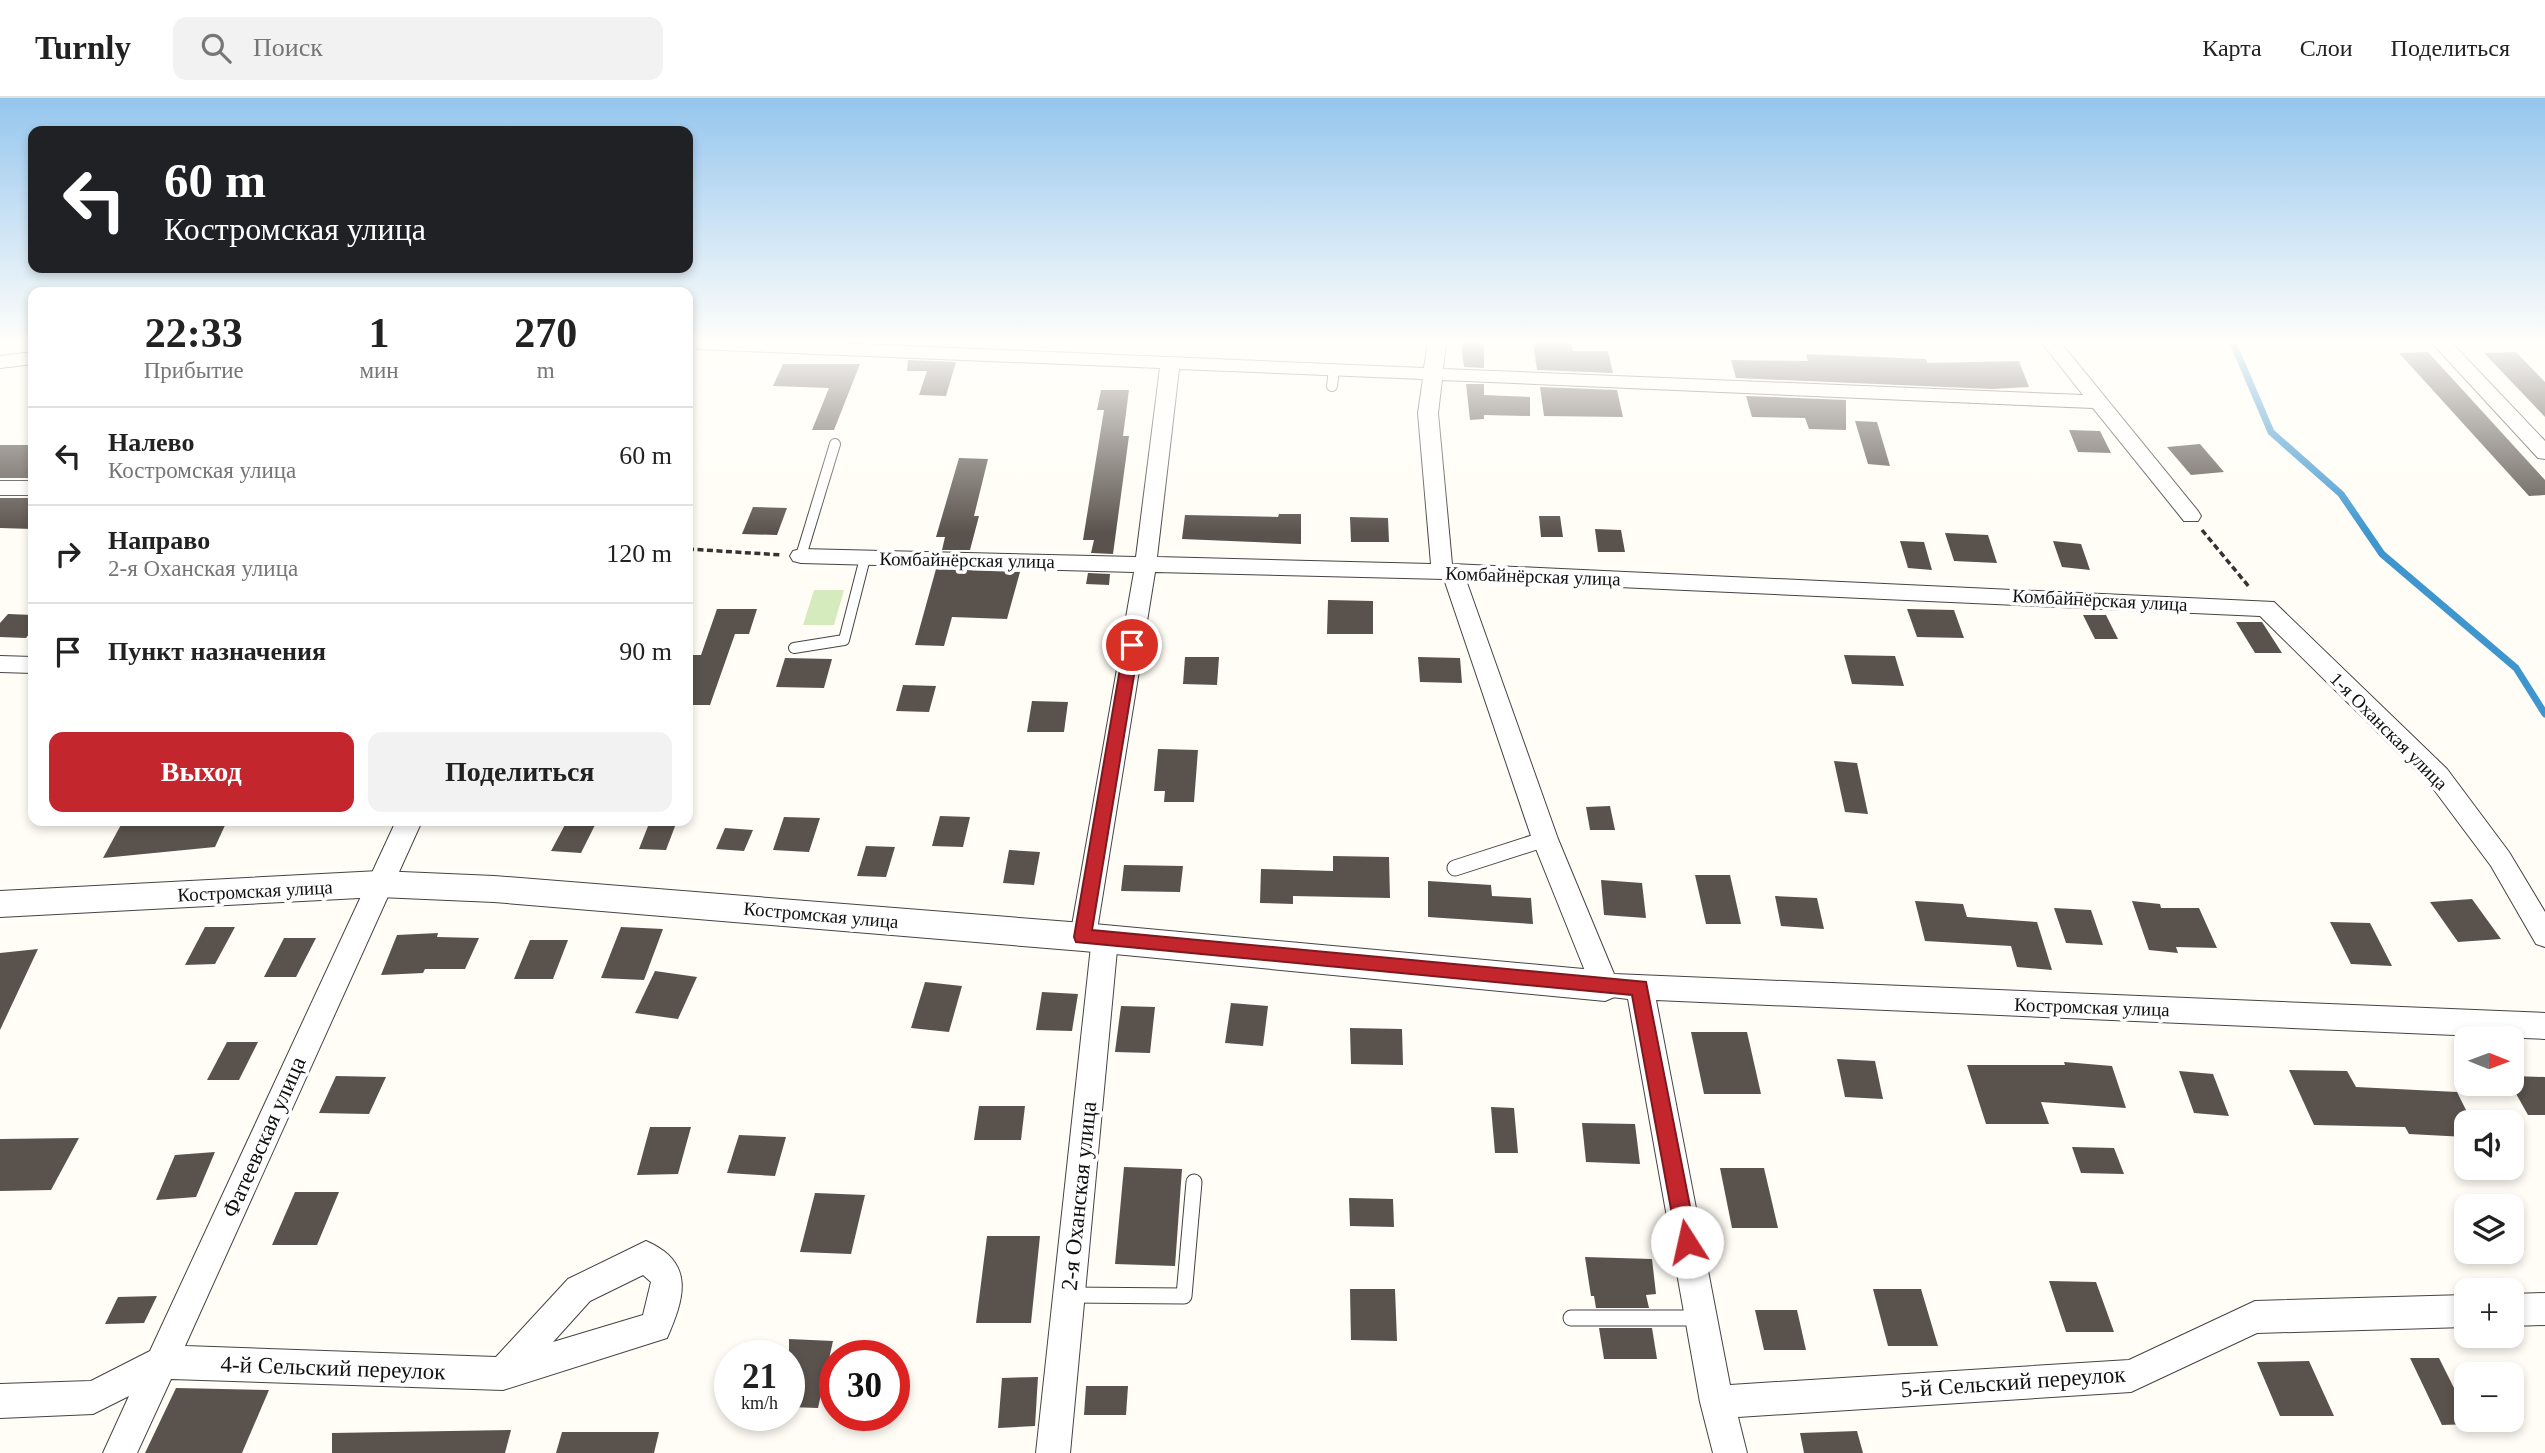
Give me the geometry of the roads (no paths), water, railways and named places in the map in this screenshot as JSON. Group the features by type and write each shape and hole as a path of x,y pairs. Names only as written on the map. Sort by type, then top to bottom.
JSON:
{"street":[{"name":"2-я Оханская улица","path":"1053,1453 1069,1295 1094,938 1165,406"},
{"path":"1428,406 1447,572 1545,839 1605,986"},
{"path":"2100,406 2191,516"},
{"path":"2501,406 2545,453"},
{"path":"0,488 28,488"},
{"name":"Комбайнёрская улица","path":"800,556 1447,572 2266,608"},
{"name":"1-я Оханская улица","path":"2266,608 2438,776 2500,859 2545,936"},
{"path":"0,664 28,665"},
{"name":"Фатеевская улица","path":"120,1453 407,826"},
{"name":"Костромская улица","path":"0,904 379,884 494,888 1094,938 1605,986 2545,1026"},
{"path":"1640,988 1717,1402 1730,1453"},
{"name":"4-й Сельский переулок","path":"162,1362 503,1374 656,1327 668,1276 646,1257 579,1290 503,1374"},
{"path":"2524,1309 2545,1308"},
{"name":"5-й Сельский переулок","path":"1717,1402 2131,1376 2255,1317 2454,1311"},
{"path":"0,1401 93,1397 162,1362"}],"lane":[{"path":"800,556 835,444"},
{"path":"794,648 844,640 865,558"},
{"path":"1455,868 1545,839"},
{"path":"1069,1295 1184,1296 1194,1182"},
{"path":"1571,1318 1701,1318"}],"waterway":[{"path":"2260,406 2271,432 2341,494 2382,554 2516,668 2545,714"}]}
